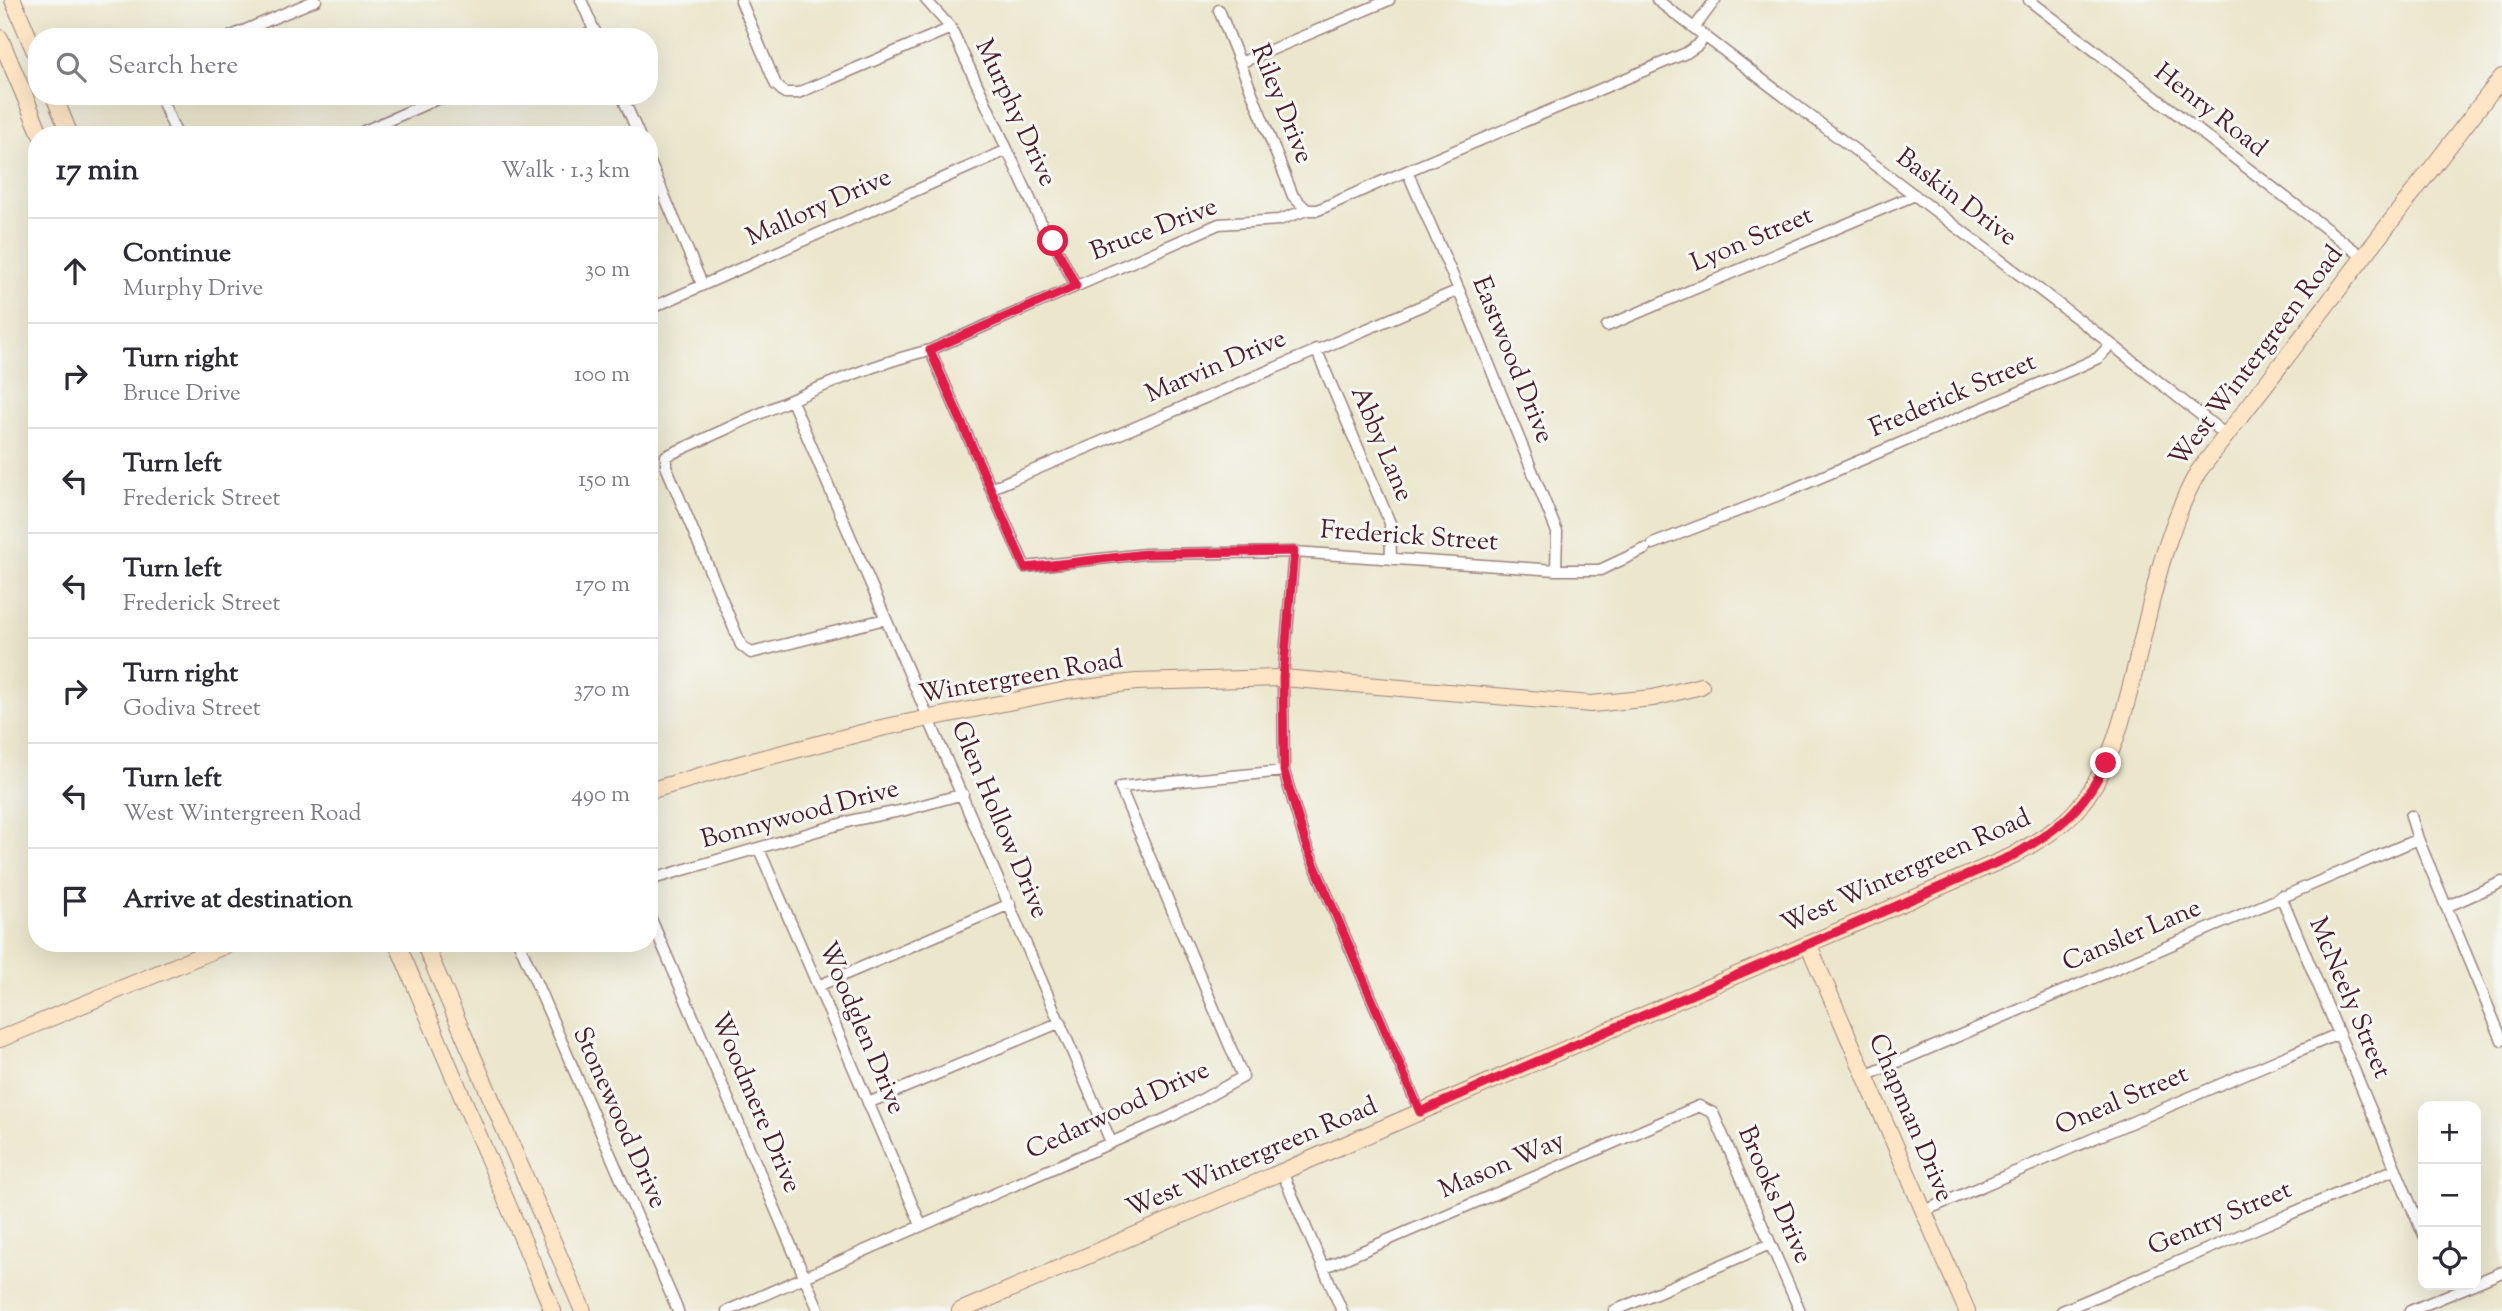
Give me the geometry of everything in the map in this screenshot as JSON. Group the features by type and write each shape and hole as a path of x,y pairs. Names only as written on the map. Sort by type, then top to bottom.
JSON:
{"main road":[{"path":"13,0 28,36"},
{"path":"0,38 28,104"},
{"name":"West Wintergreen Road","path":"960,1311 2014,855 2050,834 2077,809 2099,778 2113,746 2174,521 2198,472 2502,77"},
{"path":"28,105 37,126"},
{"path":"58,105 66,126"},
{"name":"Wintergreen Road","path":"658,788 744,763 930,718 1067,690 1122,684 1283,678 1591,704 1653,698 1701,686"},
{"name":"Chapman Drive","path":"1808,944 1967,1311"},
{"path":"0,1040 210,952"},
{"path":"401,952 553,1311"},
{"path":"428,952 583,1311"}],"street":[{"path":"250,28 316,0"},
{"path":"581,0 593,28"},
{"name":"Murphy Drive","path":"926,0 951,28 1044,229 1076,286"},
{"path":"1240,63 1390,0"},
{"name":"Baskin Drive","path":"1657,0 2111,344 2226,435"},
{"path":"1695,27 1715,0"},
{"name":"Henry Road","path":"2029,0 2363,257"},
{"path":"741,1 776,85 785,93 798,93 951,28"},
{"name":"Riley Drive","path":"1219,10 1293,196 1307,210"},
{"name":"Bruce Drive","path":"885,619 751,653 747,651 741,645 666,466 666,456 879,364 930,350 1219,224 1279,220 1307,210 1318,210 1686,53 1705,36"},
{"path":"164,105 173,126"},
{"path":"375,126 423,105"},
{"path":"626,105 635,126"},
{"name":"Mallory Drive","path":"658,305 1007,149"},
{"name":"Eastwood Drive","path":"1407,171 1459,290 1557,532 1556,570"},
{"path":"658,181 702,285"},
{"name":"Lyon Street","path":"1607,326 1915,195"},
{"name":"Marvin Drive","path":"992,488 1459,290"},
{"name":"Frederick Street","path":"930,350 1025,568 1145,554 1294,551 1556,570 1600,570 2098,358 2111,344"},
{"name":"Abby Lane","path":"1316,349 1390,523 1391,559"},
{"name":"Glen Hollow Drive","path":"792,401 1111,1142"},
{"path":"1294,551 1283,678 1284,771 1306,845 1420,1112"},
{"name":"Cedarwood Drive","path":"727,1311 1171,1116 1243,1077 1120,788 1284,771"},
{"name":"Bonnywood Drive","path":"658,877 854,820 905,810 962,794"},
{"path":"2411,816 2418,839 2502,1040"},
{"name":"Cansler Lane","path":"1865,1076 2418,839"},
{"name":"Woodglen Drive","path":"759,849 921,1225"},
{"path":"2446,907 2502,882"},
{"name":"McNeely Street","path":"2281,896 2420,1227"},
{"path":"818,986 1010,904"},
{"name":"Woodmere Drive","path":"658,935 819,1311"},
{"name":"Stonewood Drive","path":"523,952 678,1311"},
{"path":"868,1103 1061,1022"},
{"name":"Oneal Street","path":"1924,1211 2338,1034"},
{"name":"Brooks Drive","path":"1699,1106 1713,1112 1800,1311"},
{"name":"Mason Way","path":"1323,1268 1699,1106"},
{"name":"Gentry Street","path":"2062,1311 2396,1169"},
{"path":"1282,1172 1342,1311"},
{"path":"1614,1311 1770,1244"},
{"path":"2481,1281 2502,1272"},
{"path":"2410,1311 2445,1290"}],"route":[{"path":"1053,241 1076,286 930,350 1025,568 1145,554 1294,551 1283,678 1284,771 1306,845 1420,1112 2014,855 2065,822 2089,794 2106,763"}]}
